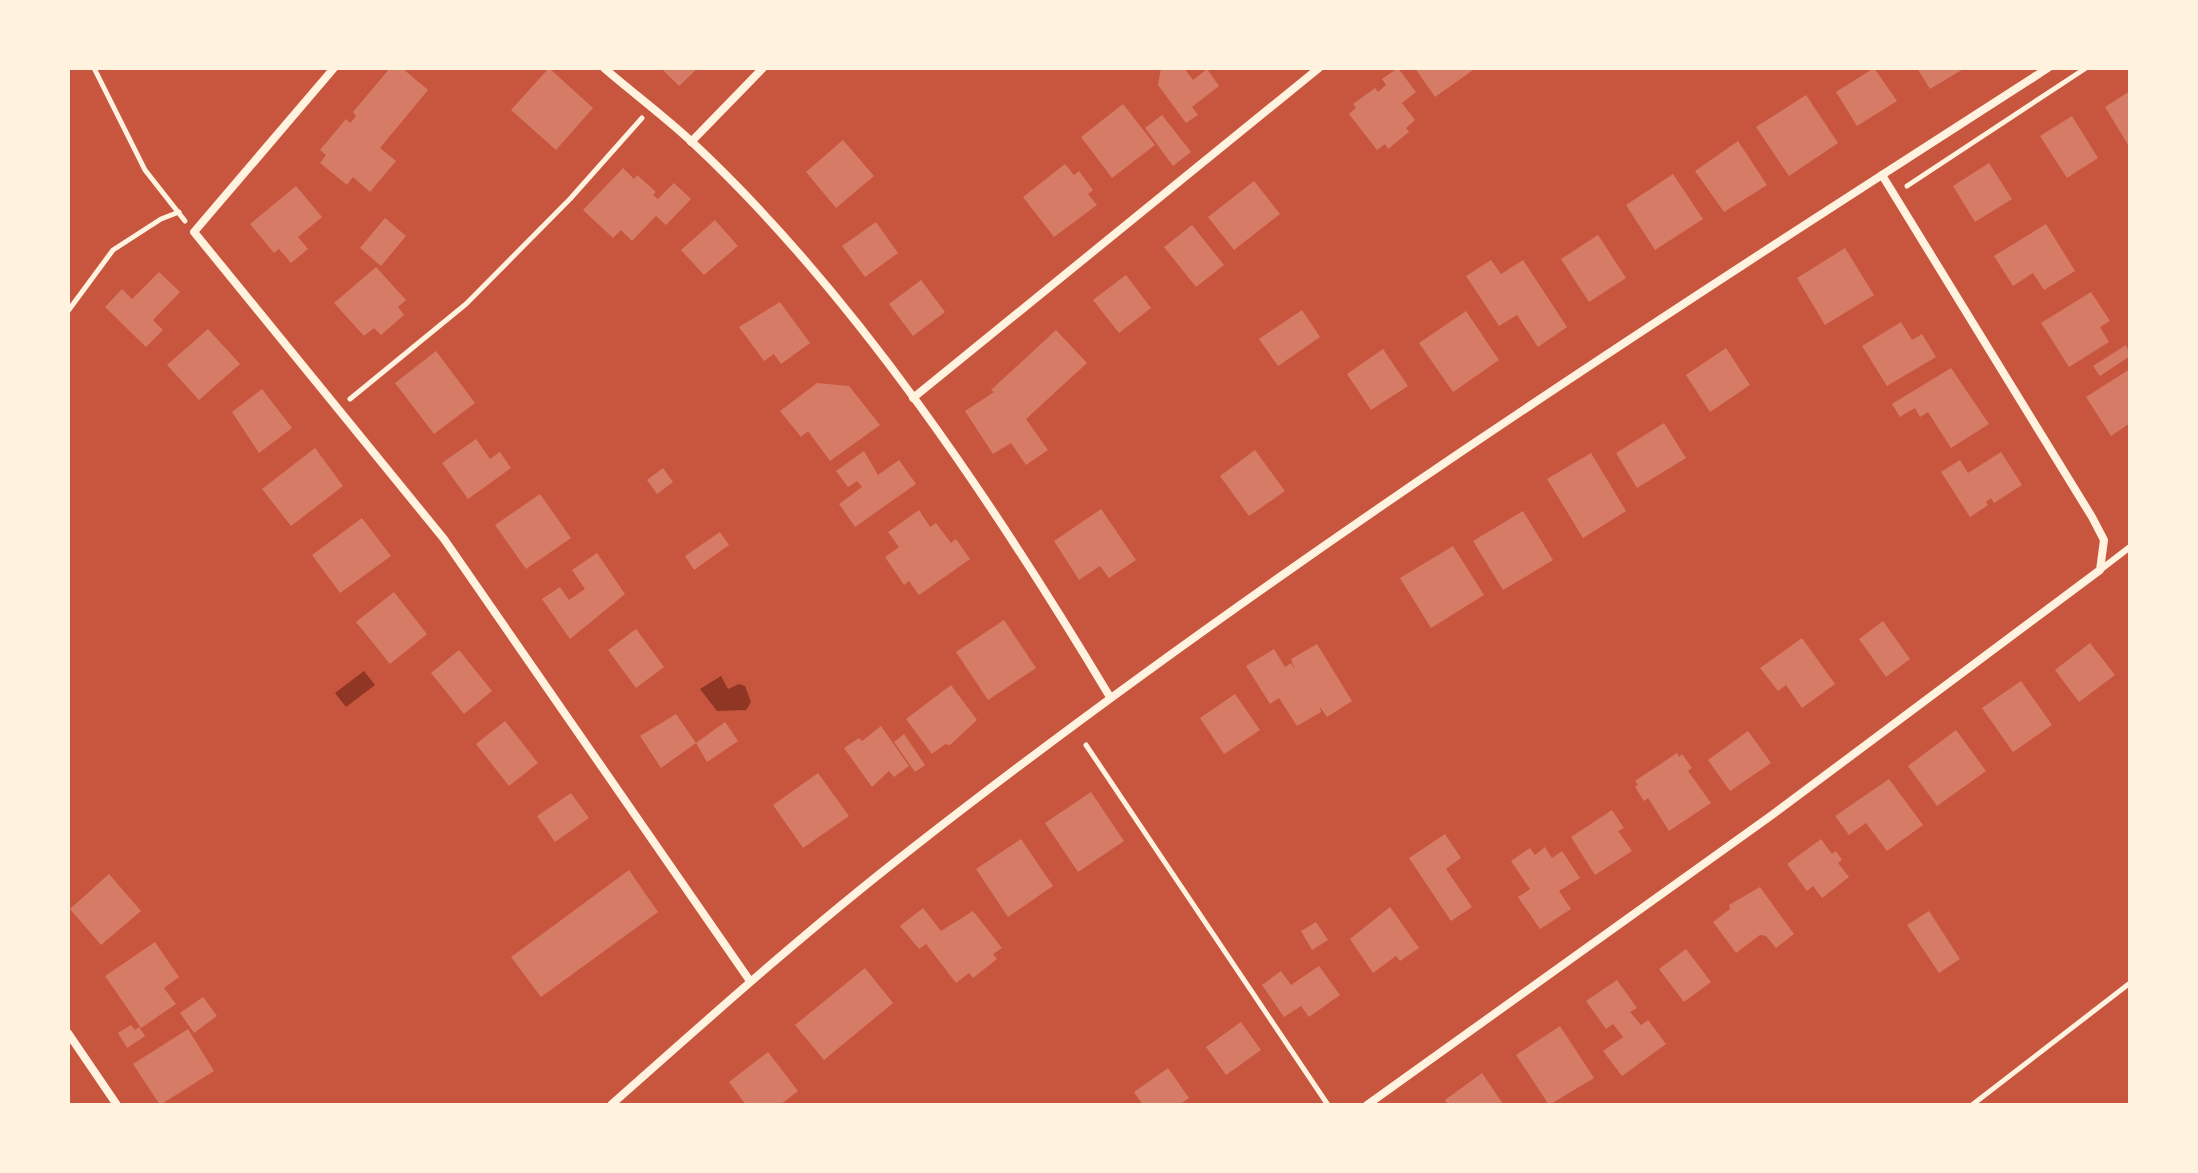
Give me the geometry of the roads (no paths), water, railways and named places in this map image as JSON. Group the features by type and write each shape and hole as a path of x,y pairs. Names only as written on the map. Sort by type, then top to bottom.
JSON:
{"street":[{"path":"334,68 194,232 444,539 750,981"},
{"path":"604,68 691,142 811,270 913,398 1038,579 1110,697"},
{"path":"691,142 763,68"},
{"path":"913,398 1319,68"},
{"path":"611,1105 750,981 908,852 1110,697 1346,529 2048,68"},
{"path":"1367,1105 1772,815 2100,570 2104,540 2092,517 1882,175"},
{"path":"68,1033 117,1105"}],"lane":[{"path":"2100,570 2130,547"}]}
